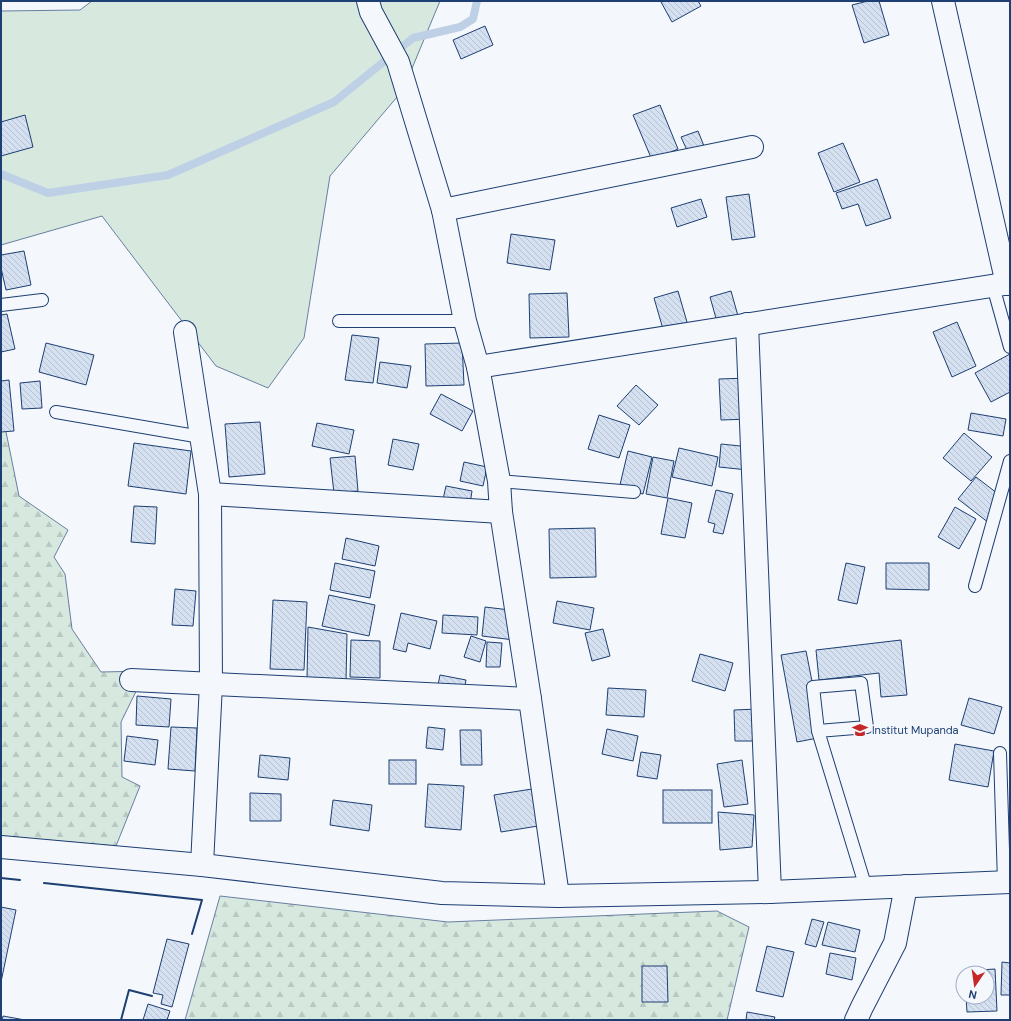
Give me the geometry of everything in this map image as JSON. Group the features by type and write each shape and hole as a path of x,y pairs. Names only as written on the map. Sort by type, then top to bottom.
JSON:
{"street":[{"path":"368,1 371,12 393,54 443,210 465,321 478,367 499,481 501,512 530,698 558,896"},
{"path":"478,367 1003,284 943,1"},
{"path":"443,210 752,147"},
{"path":"747,324 770,892"},
{"path":"185,332 210,494 211,684 202,866"},
{"path":"210,494 501,512"},
{"path":"131,680 530,698"},
{"path":"1,847 202,866 442,893 558,896 770,892 1007,882"},
{"path":"856,1020 895,943 906,886"}],"lane":[{"path":"1003,284 1010,347"},
{"path":"1,305 42,300"},
{"path":"339,322 465,321"},
{"path":"56,412 201,437"},
{"path":"975,586 1010,461"},
{"path":"499,481 634,492"},
{"path":"818,731 867,727 861,683 813,687 818,731 866,888"},
{"path":"1000,753 1007,882"}],"green space":[{"path":"92,1 440,1 403,90 330,176 304,338 268,388 216,366 102,216 1,245 1,11 80,10"},
{"path":"1,421 4,422 19,496 68,530 54,557 65,574 72,629 101,672 146,671 121,722 122,777 140,786 116,846 1,836"},
{"path":"220,896 448,922 717,911 749,927 727,1020 185,1020"}],"building":[{"path":"698,1 701,6 672,22 661,2"},
{"path":"868,1 879,1 889,35 864,43 852,5"},
{"path":"485,26 493,45 461,59 453,40"},
{"path":"660,105 678,149 652,160 633,115"},
{"path":"25,115 33,147 1,156 1,122"},
{"path":"698,131 706,151 690,157 681,137"},
{"path":"843,143 860,182 834,192 818,153"},
{"path":"877,179 891,218 866,226 858,204 842,209 836,193"},
{"path":"749,194 755,237 732,240 726,197"},
{"path":"701,199 707,217 677,227 671,208"},
{"path":"511,234 555,240 550,270 507,263"},
{"path":"24,251 31,285 6,290 1,268 1,255"},
{"path":"678,291 689,329 665,336 654,298"},
{"path":"731,291 740,323 719,329 710,297"},
{"path":"567,293 569,337 530,338 529,294"},
{"path":"7,314 15,349 1,352 1,315"},
{"path":"957,322 976,366 952,377 933,332"},
{"path":"352,335 379,338 373,383 345,380"},
{"path":"46,343 94,355 86,385 39,372"},
{"path":"462,343 464,385 426,386 425,344"},
{"path":"1010,354 1010,392 991,402 975,373"},
{"path":"380,362 411,366 407,388 377,383"},
{"path":"749,378 751,419 721,420 719,379"},
{"path":"9,380 14,431 1,432 1,381"},
{"path":"40,381 42,408 22,409 20,383"},
{"path":"636,385 658,405 639,425 617,406"},
{"path":"441,394 473,411 462,431 430,414"},
{"path":"971,413 1006,419 1003,436 968,430"},
{"path":"599,415 630,425 619,458 588,449"},
{"path":"260,422 265,474 229,477 225,424"},
{"path":"317,423 354,430 349,454 312,446"},
{"path":"964,433 992,457 971,481 943,458"},
{"path":"393,439 419,444 413,470 388,465"},
{"path":"134,443 191,451 186,494 128,486"},
{"path":"721,444 750,447 748,470 719,467"},
{"path":"679,448 718,457 712,486 672,477"},
{"path":"628,451 652,457 643,494 619,489"},
{"path":"355,456 358,491 334,493 330,458"},
{"path":"653,457 674,461 667,498 646,494"},
{"path":"464,462 487,467 483,486 460,481"},
{"path":"976,477 1006,500 989,523 958,499"},
{"path":"446,486 472,491 469,510 442,504"},
{"path":"716,490 733,494 723,534 713,532 715,524 708,522"},
{"path":"668,498 692,503 685,538 661,534"},
{"path":"134,506 157,507 155,544 131,542"},
{"path":"955,507 976,519 959,549 938,537"},
{"path":"595,528 596,577 550,578 549,529"},
{"path":"346,538 379,546 375,566 342,559"},
{"path":"335,563 375,571 370,598 330,590"},
{"path":"846,563 865,567 857,604 838,600"},
{"path":"886,563 929,563 929,590 886,589"},
{"path":"175,589 196,591 193,626 172,625"},
{"path":"329,595 375,605 369,636 322,626"},
{"path":"273,600 307,602 304,670 270,669"},
{"path":"557,601 594,608 590,630 553,623"},
{"path":"485,607 518,611 514,640 482,636"},
{"path":"401,613 437,621 430,649 408,643 406,652 393,649"},
{"path":"443,615 478,617 477,635 442,633"},
{"path":"308,627 347,634 346,681 307,679"},
{"path":"603,629 610,656 592,661 585,633"},
{"path":"471,636 486,641 480,662 464,657"},
{"path":"351,640 380,641 380,678 350,677"},
{"path":"901,640 907,695 881,697 879,673 819,680 816,650"},
{"path":"487,642 502,643 500,667 486,667"},
{"path":"806,651 823,737 797,742 781,655"},
{"path":"700,654 733,663 725,691 692,681"},
{"path":"440,675 466,680 463,695 437,690"},
{"path":"608,688 646,690 644,717 606,715"},
{"path":"137,696 171,699 169,727 136,725"},
{"path":"969,698 1002,707 994,734 961,725"},
{"path":"758,709 759,741 735,741 734,710"},
{"path":"171,727 197,728 195,771 168,769"},
{"path":"428,727 445,729 443,750 426,748"},
{"path":"607,729 638,736 633,761 602,754"},
{"path":"460,730 481,730 482,765 461,765"},
{"path":"127,736 158,740 155,765 124,761"},
{"path":"955,744 994,751 988,787 949,780"},
{"path":"641,752 661,755 657,779 637,776"},
{"path":"260,755 290,758 288,780 258,777"},
{"path":"389,760 416,760 416,784 389,784"},
{"path":"742,760 748,804 724,807 717,764"},
{"path":"428,784 464,786 461,830 425,827"},
{"path":"532,789 538,826 501,832 494,795"},
{"path":"663,790 712,790 712,823 663,823"},
{"path":"250,793 281,794 281,821 250,821"},
{"path":"333,800 372,805 369,831 330,825"},
{"path":"718,812 754,815 752,847 720,850"},
{"path":"1,907 16,910 1,982"},
{"path":"812,919 824,922 816,947 805,944"},
{"path":"828,922 860,930 855,952 822,945"},
{"path":"167,939 189,944 172,1007 161,1004 163,995 153,993"},
{"path":"767,946 794,952 783,997 756,991"},
{"path":"830,953 856,958 852,980 826,974"},
{"path":"1002,962 1010,963 1010,995 1001,995"},
{"path":"642,966 667,966 668,1002 642,1002"},
{"path":"995,969 997,1011 967,1012 967,1005 995,1005"},
{"path":"148,1004 170,1011 167,1020 143,1020"},
{"path":"747,1012 775,1017 774,1020 746,1020"},
{"path":"3,1016 25,1020 2,1020"}],"waterway":[{"path":"1,174 48,193 168,175 334,102 413,38 460,27 473,19 477,1"}],"wall":[{"path":"1,878 20,880"},
{"path":"44,883 202,900 192,934"},
{"path":"121,1020 129,990 152,996"}],"place":[{"name":"Institut Mupanda","path":"860,730"}]}
